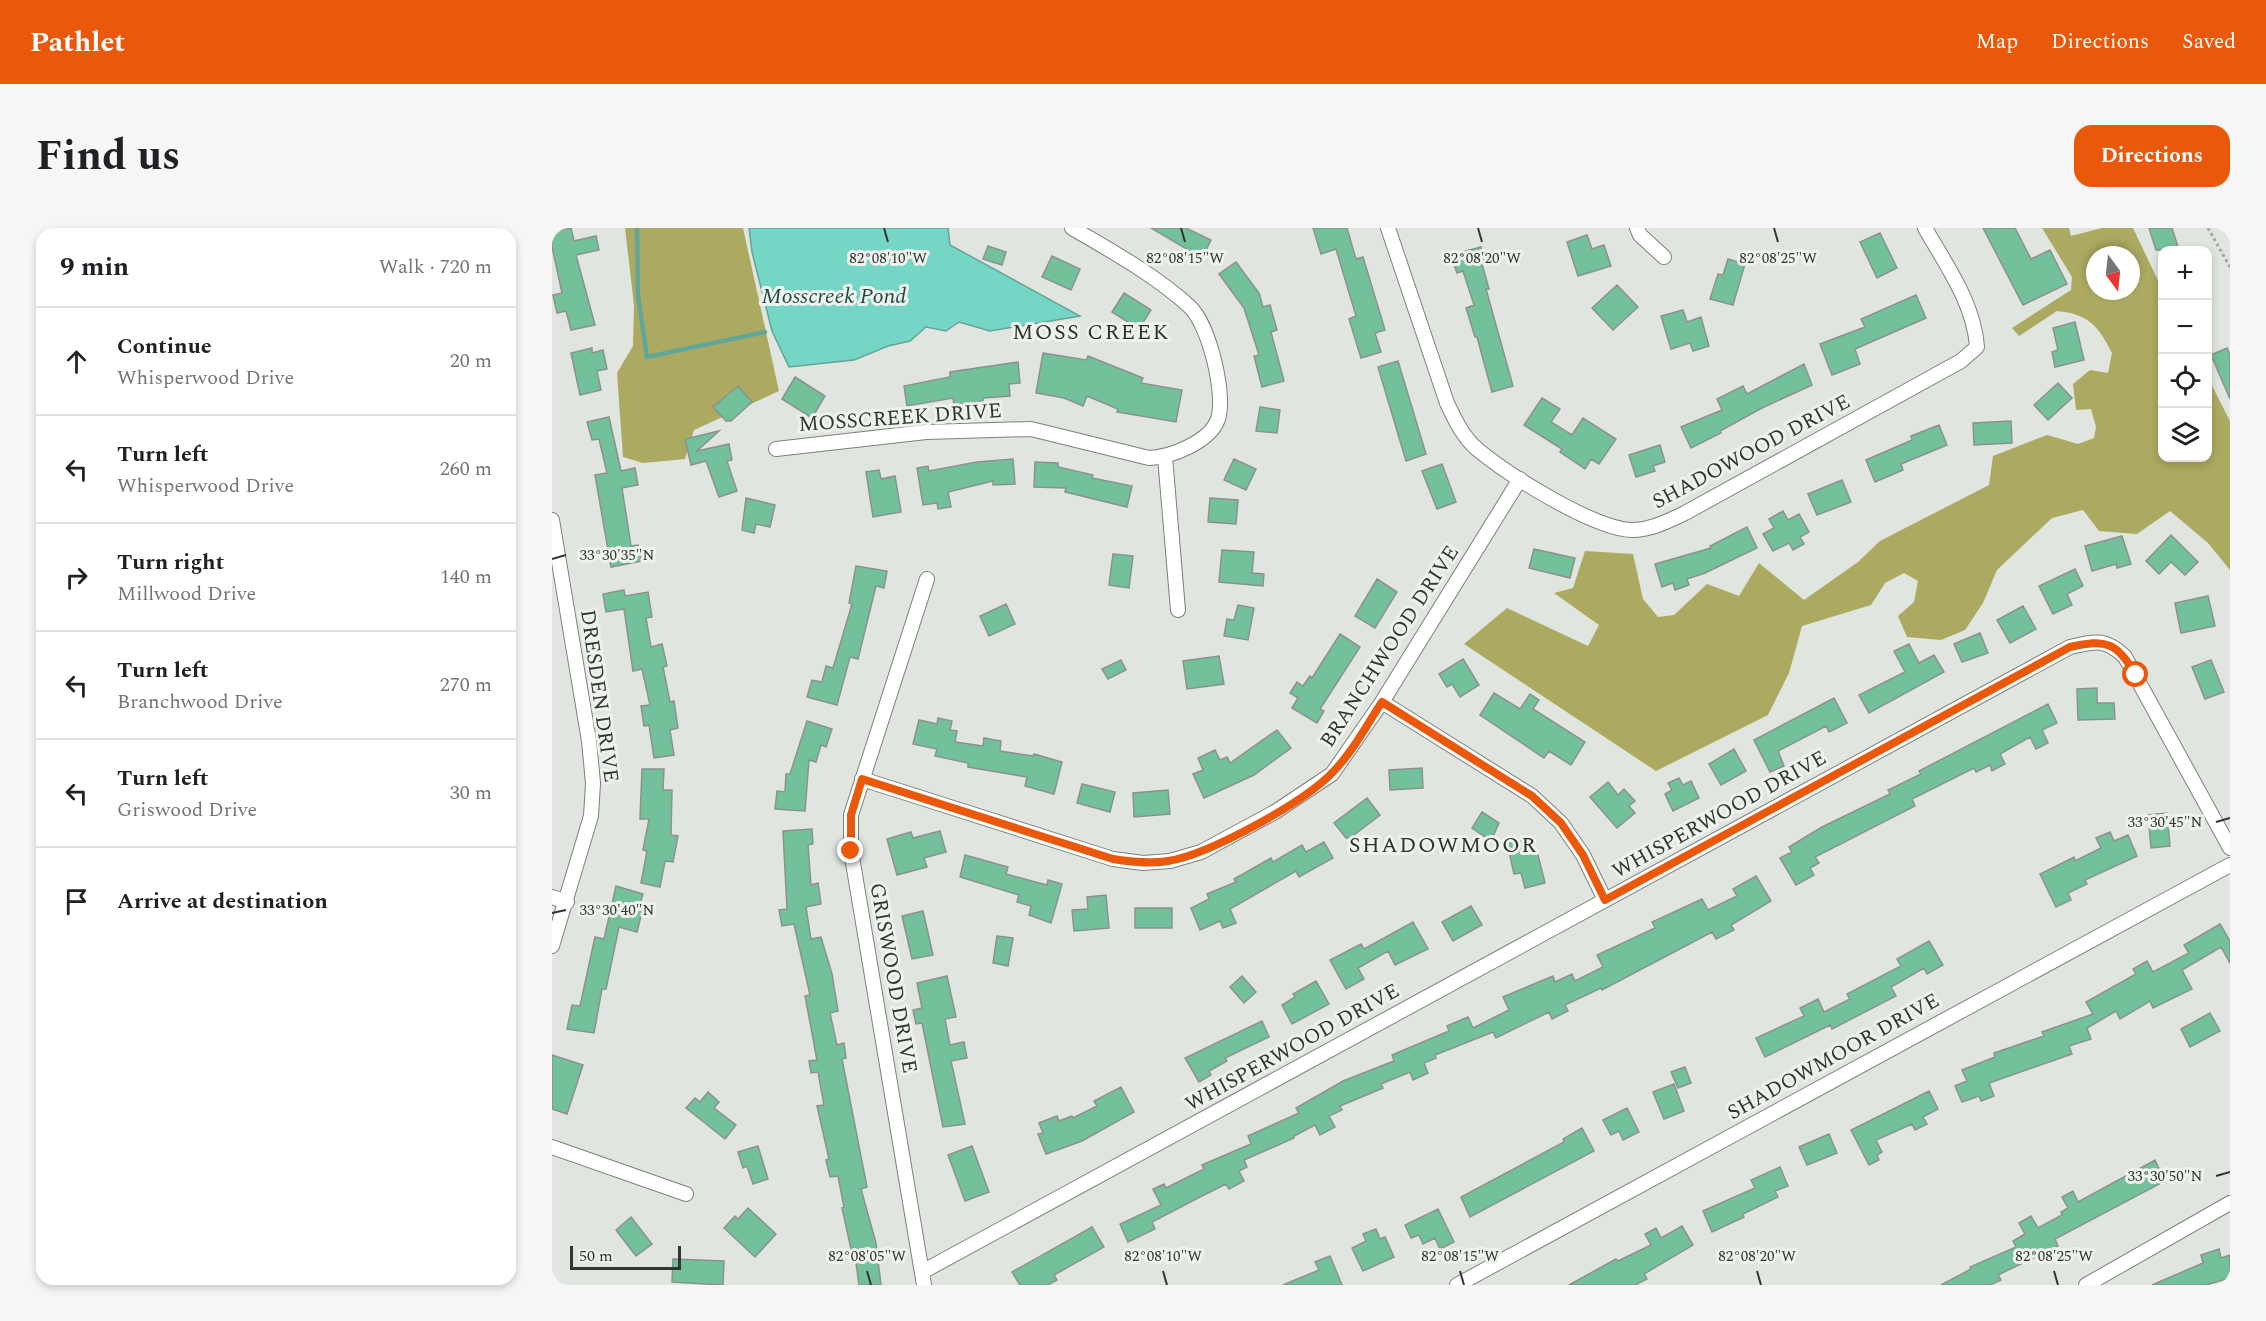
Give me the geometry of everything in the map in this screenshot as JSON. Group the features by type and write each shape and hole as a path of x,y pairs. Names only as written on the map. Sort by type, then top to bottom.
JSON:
{"street":[{"path":"1072,228 1103,246 1191,308 1211,348 1219,392 1218,420 1201,439 1165,458 1178,610"},
{"name":"SHADOWOOD DRIVE","path":"1388,228 1447,403 1459,428 1477,449 1520,479 1606,526 1633,530 1658,526 1961,361 1977,347 1975,325 1925,228"},
{"path":"1637,228 1640,236 1664,257"},
{"name":"MOSSCREEK DRIVE","path":"776,448 926,432 1031,429 1091,442 1126,454 1165,458"},
{"name":"BRANCHWOOD DRIVE","path":"862,779 1113,859 1143,863 1170,861 1202,852 1306,794 1332,774 1382,702 1520,479"},
{"name":"DRESDEN DRIVE","path":"552,520 587,730 593,783 591,816 552,946"},
{"name":"GRISWOOD DRIVE","path":"923,1279 851,851 851,815 927,579"},
{"name":"WHISPERWOOD DRIVE","path":"923,1279 1605,900 2070,647 2092,642 2112,644 2125,657 2230,848"},
{"path":"1382,702 1532,796 1561,823 1583,855 1605,900"},
{"name":"SHADOWMOOR DRIVE","path":"1457,1285 2230,865"},
{"path":"552,897 567,902"},
{"path":"552,1147 686,1194"},
{"path":"2086,1285 2230,1203"}],"path":[{"path":"2208,228 2230,267"}],"shaded area":[{"path":"625,228 743,228 779,391 694,430 685,459 643,463 623,457 617,373 633,346 634,305"},
{"path":"2042,228 2069,228 2071,236 2102,228 2133,228 2158,281 2158,462 2212,462 2212,386 2230,421 2230,570 2208,543 2170,511 2137,534 2099,531 2083,510 2052,518 1997,570 1983,603 1965,630 1941,640 1907,637 1898,616 1914,602 1918,581 1904,573 1885,583 1871,605 1802,626 1789,673 1768,715 1656,771 1464,644 1507,608 1588,646 1599,625 1554,593 1573,588 1585,551 1633,554 1643,599 1658,617 1674,615 1707,584 1739,596 1759,563 1804,600 1858,562 1880,541 1989,485 1993,456 2047,435 2078,444 2094,438 2096,427 2091,409 2076,410 2073,384 2090,370 2108,373 2112,353 2097,328 2077,315 2057,311 2019,336 2012,328 2071,290 2072,277"}],"water":[{"name":"Mosscreek Pond","path":"749,228 948,228 950,245 1080,316 990,331 959,322 946,331 926,327 910,341 888,346 854,360 789,367 772,331 752,252"}],"building":[{"path":"571,228 574,241 596,236 599,250 576,255 595,325 571,330 566,311 557,313 553,295 562,293 552,247 552,231"},
{"path":"1151,228 1186,228 1211,240 1202,258"},
{"path":"1313,228 1347,228 1356,259 1363,257 1385,330 1375,333 1381,352 1361,358 1349,319 1356,316 1336,249 1321,254"},
{"path":"1983,228 2015,228 2031,259 2050,250 2067,284 2023,305"},
{"path":"2149,228 2172,228 2178,246 2158,246 2156,250"},
{"path":"1880,233 1897,268 1877,278 1860,242"},
{"path":"1587,235 1592,249 1604,245 1611,266 1578,276 1567,242"},
{"path":"988,246 1006,252 1002,265 983,259"},
{"path":"1481,247 1485,263 1482,264 1489,289 1486,289 1513,386 1492,392 1477,337 1475,337 1466,308 1474,305 1463,271 1457,273 1451,255"},
{"path":"1052,256 1080,269 1071,290 1042,277"},
{"path":"1728,259 1745,264 1733,305 1710,299 1718,274 1723,275"},
{"path":"1236,262 1259,293 1263,307 1270,305 1277,330 1271,332 1284,381 1262,387 1254,356 1259,355 1244,308 1219,274"},
{"path":"1617,285 1638,307 1613,330 1592,308"},
{"path":"1124,293 1151,310 1139,329 1112,312"},
{"path":"1916,295 1926,318 1855,349 1860,364 1832,375 1820,344 1865,327 1861,319"},
{"path":"1683,310 1687,322 1701,317 1709,346 1693,351 1690,343 1671,349 1661,316"},
{"path":"2075,322 2084,360 2055,367 2052,352 2058,350 2053,328"},
{"path":"592,348 592,353 603,350 607,369 597,371 601,390 580,395 571,353"},
{"path":"2227,348 2230,355 2230,399 2212,357 2212,355"},
{"path":"1043,353 1086,360 1088,356 1143,378 1141,383 1182,390 1176,422 1117,412 1118,409 1087,396 1083,406 1064,398 1036,393"},
{"path":"1398,361 1426,454 1406,461 1378,367"},
{"path":"1018,362 1020,383 1009,384 1010,396 983,398 983,401 954,405 953,398 907,406 904,386 950,377 950,372"},
{"path":"1804,364 1812,385 1762,408 1691,448 1681,427 1722,410 1717,399 1743,386 1747,394"},
{"path":"795,377 825,396 812,418 782,399"},
{"path":"2058,383 2072,398 2048,420 2034,405"},
{"path":"738,386 752,402 731,421 726,421 713,407"},
{"path":"1542,398 1560,409 1551,422 1572,435 1583,418 1616,439 1599,464 1591,459 1585,469 1560,452 1562,449 1524,425"},
{"path":"1260,407 1280,410 1277,433 1256,431"},
{"path":"609,417 621,471 635,468 638,485 622,488 631,546 638,545 642,561 611,567 595,475 607,473 599,439 592,440 587,422"},
{"path":"2011,421 2012,443 1974,445 1973,423"},
{"path":"1939,425 1947,445 1901,464 1903,470 1875,482 1866,460 1912,440 1911,436"},
{"path":"719,431 697,451 729,444 732,460 727,461 737,491 719,497 706,461 691,465 685,439"},
{"path":"1660,445 1665,462 1653,466 1655,471 1636,477 1629,455"},
{"path":"1013,459 1015,484 993,485 993,481 948,492 951,507 938,509 937,503 923,505 917,468 928,466 929,471 977,462"},
{"path":"1234,459 1256,469 1246,490 1224,480"},
{"path":"1035,462 1058,463 1058,467 1093,475 1092,478 1132,486 1127,507 1065,492 1066,488 1034,487"},
{"path":"1442,464 1456,502 1437,509 1422,471"},
{"path":"879,470 881,479 895,476 901,512 873,517 866,472"},
{"path":"1842,480 1851,502 1817,515 1808,494"},
{"path":"746,498 775,505 770,527 756,524 754,533 742,530"},
{"path":"1210,498 1238,500 1236,524 1208,522"},
{"path":"1783,511 1788,520 1799,514 1809,532 1800,537 1804,544 1793,550 1789,543 1773,551 1763,534 1774,528 1769,519"},
{"path":"1747,527 1757,548 1705,573 1687,579 1689,585 1675,590 1673,583 1662,587 1655,564 1711,548 1710,546"},
{"path":"2171,535 2198,562 2185,575 2171,562 2159,574 2146,561"},
{"path":"2122,536 2131,564 2117,568 2116,564 2092,571 2085,546"},
{"path":"1534,549 1575,558 1570,578 1529,568"},
{"path":"1222,550 1254,552 1252,573 1264,574 1263,586 1219,582"},
{"path":"1113,554 1133,556 1129,588 1109,585"},
{"path":"856,566 887,571 884,588 876,586 858,659 850,657 837,705 807,697 812,680 822,682 826,666 833,668 852,604 849,603"},
{"path":"2075,569 2083,586 2067,594 2072,605 2053,614 2039,586"},
{"path":"1377,579 1397,592 1375,628 1355,616"},
{"path":"624,590 625,596 648,592 652,617 646,618 651,647 662,644 667,666 663,667 670,702 674,701 678,728 670,730 674,755 654,758 649,725 644,726 641,706 650,705 642,669 633,671 624,609 606,612 603,594"},
{"path":"2208,596 2215,626 2181,633 2175,603"},
{"path":"1006,604 1015,624 989,636 980,616"},
{"path":"1238,605 1254,608 1248,640 1224,636 1227,619 1234,620"},
{"path":"2023,606 2036,629 2010,643 1997,620"},
{"path":"1980,633 1988,653 1962,662 1954,644"},
{"path":"1340,634 1360,647 1320,709 1324,711 1317,723 1292,708 1298,698 1290,693 1297,682 1303,686 1310,676 1312,678"},
{"path":"1909,644 1919,663 1934,655 1944,672 1869,713 1859,695 1905,672 1894,651"},
{"path":"1219,656 1224,684 1187,689 1183,661"},
{"path":"1463,659 1479,685 1460,697 1452,684 1447,687 1439,674"},
{"path":"1121,660 1126,670 1108,679 1102,669"},
{"path":"2211,660 2224,692 2205,699 2192,667"},
{"path":"2097,688 2097,703 2114,703 2115,719 2078,720 2077,689"},
{"path":"1494,693 1520,709 1530,694 1539,700 1533,709 1585,742 1571,765 1549,751 1544,758 1480,715"},
{"path":"1834,698 1847,723 1829,732 1826,726 1778,751 1784,766 1770,772 1754,740"},
{"path":"2048,704 2057,723 2042,730 2048,743 2036,749 2030,737 2000,754 2005,764 1992,771 1990,765 1976,772 1974,768 1912,799 1915,806 1815,857 1819,863 1810,868 1814,875 1796,885 1780,858 1792,852 1789,847 1822,827 1890,794 1888,790 1921,774 1919,771"},
{"path":"938,718 952,721 950,730 957,731 955,742 983,746 984,738 1001,741 1000,751 1033,756 1034,754 1062,762 1054,794 1025,786 1027,777 968,767 968,763 935,756 937,749 913,744 919,720 937,724"},
{"path":"807,721 832,729 826,747 821,745 816,762 809,760 805,811 775,809 777,791 785,792 786,774 790,774"},
{"path":"1277,730 1291,748 1254,775 1204,798 1193,774 1203,770 1198,758 1215,750 1220,760 1227,757 1230,763"},
{"path":"1734,749 1746,771 1721,785 1709,764"},
{"path":"1422,768 1423,788 1390,790 1389,770"},
{"path":"642,769 664,769 663,790 672,790 671,835 678,836 673,862 665,861 660,887 641,883 647,851 643,850 649,819 640,819"},
{"path":"1679,778 1683,785 1691,781 1699,798 1673,811 1665,794 1672,790 1668,783"},
{"path":"1608,782 1618,795 1624,789 1635,801 1629,806 1635,813 1617,828 1590,797"},
{"path":"1082,784 1115,792 1110,812 1077,803"},
{"path":"1168,790 1170,814 1134,817 1133,793"},
{"path":"1367,798 1380,815 1350,838 1346,838 1334,823"},
{"path":"1482,812 1499,823 1491,841 1472,828"},
{"path":"2167,813 2170,846 2151,848 2148,815"},
{"path":"812,829 813,844 808,845 811,885 818,883 821,904 806,907 811,939 821,937 832,974 838,1011 830,1013 837,1045 844,1043 846,1058 842,1059 867,1187 861,1189 876,1243 881,1285 859,1285 854,1248 851,1249 842,1208 844,1207 838,1176 830,1177 826,1160 829,1159 817,1106 824,1105 818,1072 811,1073 809,1061 817,1060 805,996 810,995 794,924 782,926 779,910 787,909 783,831"},
{"path":"940,831 946,852 924,858 927,867 897,875 887,839 911,832 913,838"},
{"path":"2110,832 2114,841 2128,835 2137,856 2085,880 2087,884 2068,893 2071,900 2056,907 2040,874 2074,857 2075,861 2101,848 2096,838"},
{"path":"1522,840 1526,854 1537,851 1545,883 1525,888 1521,873 1514,874 1507,843"},
{"path":"1324,842 1333,858 1299,877 1296,871 1230,909 1236,923 1223,928 1220,921 1200,930 1191,908 1209,899 1207,894 1236,882 1234,879 1271,858 1273,862 1302,845 1306,852"},
{"path":"965,855 1008,867 1006,874 1047,885 1048,880 1062,884 1051,923 1029,915 1031,906 1017,902 1019,895 960,877"},
{"path":"1756,876 1771,901 1731,925 1734,930 1716,939 1712,932 1602,990 1601,988 1565,1005 1568,1011 1552,1019 1549,1012 1496,1038 1493,1032 1435,1055 1436,1058 1424,1063 1428,1073 1413,1080 1410,1072 1381,1084 1383,1088 1340,1106 1342,1110 1329,1116 1335,1127 1320,1135 1315,1125 1294,1138 1244,1160 1247,1167 1239,1171 1244,1181 1229,1189 1226,1184 1152,1222 1155,1229 1128,1242 1120,1224 1161,1205 1153,1189 1164,1184 1166,1188 1204,1169 1202,1165 1251,1144 1248,1136 1299,1113 1296,1108 1343,1081 1394,1061 1392,1055 1449,1031 1447,1026 1468,1017 1473,1028 1509,1010 1503,997 1553,976 1555,982 1572,974 1575,981 1603,967 1597,955 1655,928 1652,922 1702,899 1708,910 1737,896 1733,889"},
{"path":"616,886 643,894 639,907 643,908 637,932 619,927 606,989 602,989 594,1033 567,1029 572,1005 580,1006 595,937 604,939"},
{"path":"1106,895 1109,928 1074,931 1072,910 1088,909 1087,897"},
{"path":"1471,906 1482,925 1453,941 1442,922"},
{"path":"1135,908 1172,908 1172,928 1135,928"},
{"path":"923,911 933,955 912,959 902,916"},
{"path":"1413,922 1428,949 1395,965 1388,951 1358,968 1364,979 1346,989 1330,960 1361,944 1364,949"},
{"path":"2220,924 2230,941 2230,963 2221,947 2182,970 2192,989 2153,1008 2150,1001 2120,1019 2116,1011 2087,1028 2091,1039 2069,1046 2072,1054 1989,1083 1994,1096 1981,1101 1979,1096 1962,1102 1955,1086 1967,1081 1962,1070 1995,1057 1994,1053 2044,1036 2042,1032 2093,1014 2086,1002 2136,974 2133,969 2147,961 2153,972 2189,953 2184,945"},
{"path":"997,936 1013,938 1008,966 993,963"},
{"path":"1929,941 1943,965 1927,974 1924,968 1891,987 1896,996 1832,1029 1830,1025 1765,1057 1756,1038 1804,1016 1800,1008 1818,999 1824,1012 1850,999 1847,994 1901,966 1897,959"},
{"path":"947,976 956,1017 945,1019 950,1045 964,1042 967,1058 951,1061 965,1124 943,1127 922,1023 916,1024 913,1010 922,1008 917,983"},
{"path":"1242,976 1256,992 1244,1003 1230,987"},
{"path":"1316,981 1329,1004 1292,1024 1282,1005 1295,997 1293,994"},
{"path":"2210,1013 2220,1031 2190,1047 2181,1029"},
{"path":"1262,1021 1269,1037 1225,1058 1227,1061 1209,1071 1211,1075 1199,1082 1185,1058"},
{"path":"552,1055 583,1065 567,1114 552,1109"},
{"path":"1685,1067 1691,1083 1678,1088 1671,1072"},
{"path":"1674,1084 1684,1111 1664,1119 1653,1092"},
{"path":"1121,1087 1134,1112 1082,1141 1046,1154 1038,1134 1043,1133 1039,1123 1057,1116 1059,1121 1072,1116 1073,1118 1097,1106 1094,1101"},
{"path":"1929,1091 1938,1109 1923,1117 1927,1124 1915,1130 1912,1124 1876,1140 1882,1152 1877,1155 1879,1160 1869,1165 1851,1130"},
{"path":"708,1092 719,1102 714,1108 736,1125 725,1139 686,1108 695,1098 700,1102"},
{"path":"1627,1108 1639,1132 1623,1140 1619,1131 1611,1135 1603,1120"},
{"path":"1582,1128 1594,1151 1470,1217 1461,1197 1564,1142 1563,1139"},
{"path":"1829,1134 1837,1153 1807,1165 1799,1147"},
{"path":"758,1146 768,1179 753,1184 747,1166 743,1168 738,1152"},
{"path":"972,1146 989,1192 965,1201 948,1155"},
{"path":"2155,1160 2165,1181 2055,1239 2058,1246 1998,1275 2001,1280 1990,1285 1941,1285 1971,1269 1970,1267 2016,1247 2013,1241 2025,1234 2019,1223 2031,1216 2038,1228 2062,1215 2061,1212 2068,1208 2062,1197 2073,1191 2078,1202"},
{"path":"1780,1167 1788,1186 1775,1191 1778,1197 1712,1232 1703,1211 1755,1188 1751,1180"},
{"path":"748,1208 776,1234 755,1257 724,1228 735,1216 738,1219"},
{"path":"1438,1209 1454,1242 1440,1249 1435,1238 1423,1244 1419,1235 1411,1238 1405,1225"},
{"path":"631,1217 652,1244 636,1256 616,1230"},
{"path":"1682,1226 1693,1245 1644,1274 1647,1279 1635,1285 1569,1285 1616,1259 1618,1261 1651,1245 1645,1234 1656,1228 1661,1238"},
{"path":"1092,1227 1104,1247 1054,1275 1057,1280 1048,1285 1020,1285 1012,1272"},
{"path":"1376,1229 1380,1239 1385,1237 1394,1257 1363,1271 1352,1248 1366,1241 1363,1234"},
{"path":"2219,1249 2221,1258 2230,1255 2230,1278 2206,1285 2152,1285 2203,1263 2201,1255"},
{"path":"1330,1256 1342,1285 1283,1285 1319,1270 1315,1262"},
{"path":"673,1259 724,1261 723,1285 672,1282"}],"waterway":[{"path":"637,228 638,296 647,357 765,332"}],"district":[{"name":"MOSS CREEK","path":"1091,331"},
{"name":"SHADOWMOOR","path":"1443,844"}],"route":[{"path":"851,851 851,815 862,779 1113,859 1143,863 1170,861 1202,852 1306,794 1332,774 1382,702 1532,796 1561,823 1583,855 1605,900 2070,647 2092,642 2112,644 2125,657 2136,675"}]}
